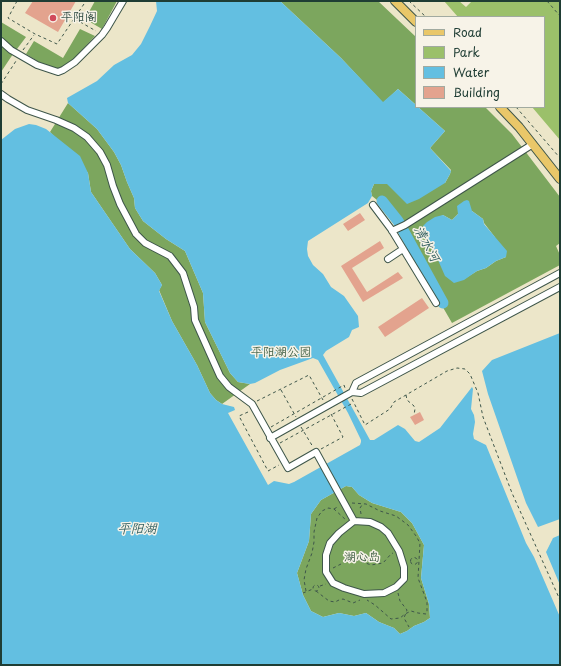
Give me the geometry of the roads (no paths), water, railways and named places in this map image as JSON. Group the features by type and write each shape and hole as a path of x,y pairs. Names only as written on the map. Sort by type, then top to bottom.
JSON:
{"main road":[{"path":"394,1 415,21"},
{"path":"501,108 519,127 560,179"}],"street":[{"path":"1,41 10,50 37,65 58,72 75,62 102,35 123,1"},
{"path":"1,94 27,110 74,128 87,137 100,152 107,165 120,204 136,234 145,243 170,256 184,274 194,307 195,320 220,376 229,387 253,407 288,468 316,452 344,504 352,523"},
{"path":"392,231 405,225 533,144"},
{"path":"373,206 392,231 436,303"},
{"path":"388,259 403,249"},
{"path":"270,438 350,392 356,382 560,273"},
{"path":"350,392 362,393 560,287"},
{"path":"370,522 381,527 388,534 399,551 404,567 404,579 396,587 384,593 364,594 344,588 333,582 326,572 326,555 330,543 339,533 352,523 370,522"}],"water":[{"name":"平阳湖","path":"156,1 280,1 341,58 383,102 398,89 415,104 415,108 419,108 445,131 430,148 451,171 445,183 419,199 407,204 387,184 374,184 371,191 372,196 368,203 308,241 308,256 313,265 323,274 331,287 344,296 358,316 359,327 352,330 349,337 326,351 323,355 370,440 374,440 398,425 405,429 415,441 419,442 440,428 472,387 471,409 475,422 473,434 474,439 486,445 526,543 534,557 560,617 560,665 1,665 1,140 15,129 29,124 46,129 80,156 88,173 91,192 130,249 155,273 162,285 159,291 172,321 197,365 210,393 222,404 234,407 235,410 228,413 268,485 274,481 289,484 294,482 360,445 361,442 348,413 318,360 313,358 280,370 255,383 250,384 238,382 230,373 205,322 203,293 185,251 166,239 143,221 135,208 134,198 121,165 114,152 97,129 68,103 67,98 97,81 114,65 132,55 141,44 157,11","holes":["346,486 352,487 359,495 372,503 401,512 412,523 424,545 421,578 429,604 430,618 400,634 394,628 379,622 366,613 354,616 339,613 323,617 311,611 303,595 297,573 309,541 311,514 321,500"]},
{"path":"467,200 469,201 472,211 483,219 484,224 507,251 506,257 496,261 486,268 477,271 464,280 454,283 445,276 423,226 435,217 443,215 452,220 458,214 457,206"},
{"path":"560,333 560,519 538,527 526,503 488,394 482,371 492,360"},
{"path":"560,535 560,585 546,552 553,538"}],"waterway":[{"name":"清水河","path":"382,201 398,221 443,303"}],"place":[{"name":"平阳阁","path":"53,18"}],"park label":[{"name":"平阳湖公园","path":"281,353"},
{"name":"湖心岛","path":"362,558"}]}
